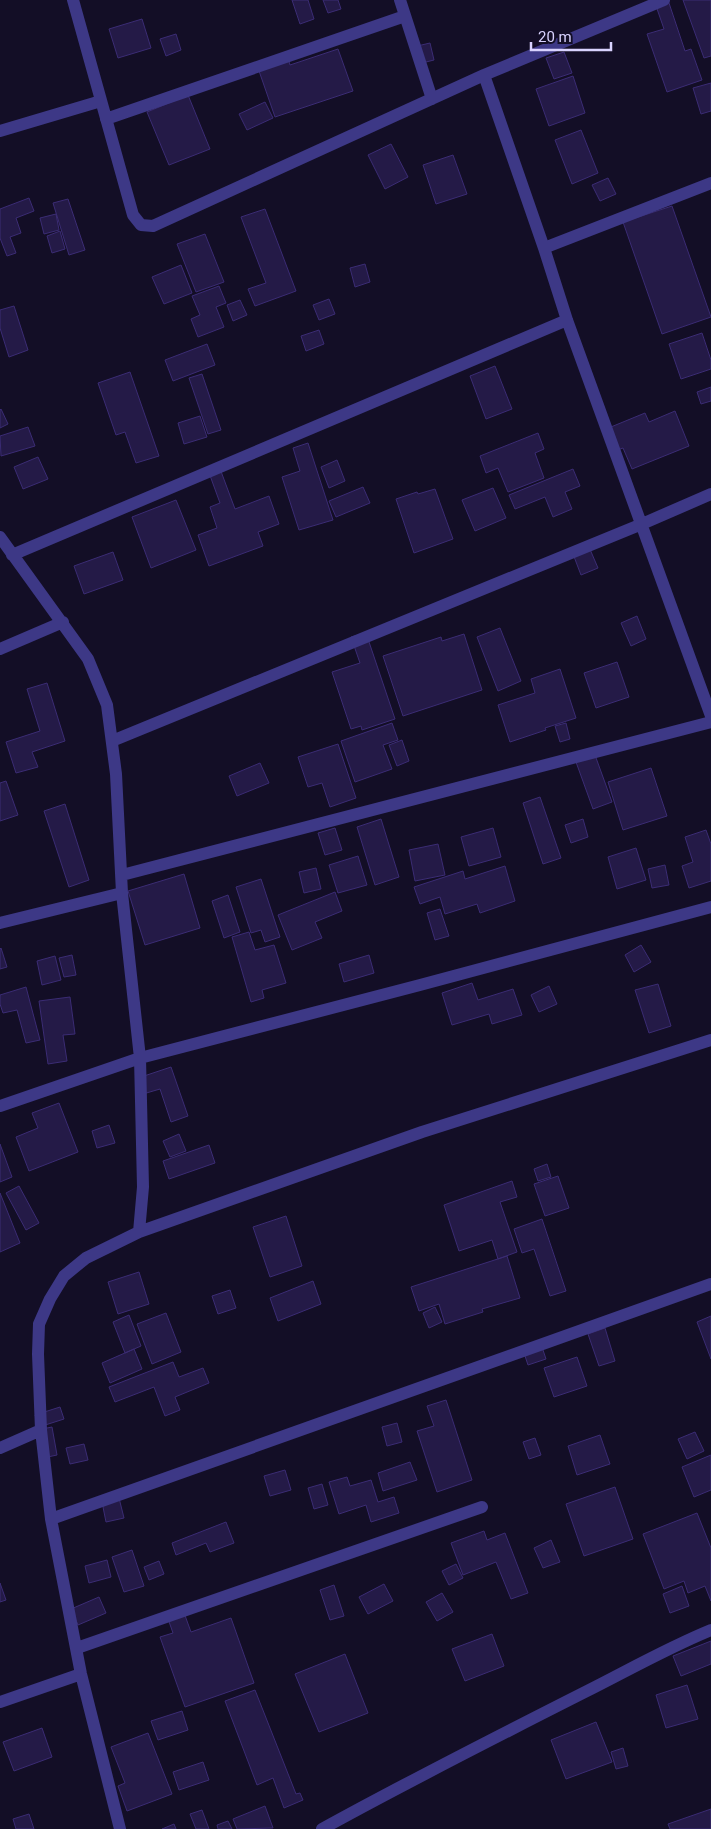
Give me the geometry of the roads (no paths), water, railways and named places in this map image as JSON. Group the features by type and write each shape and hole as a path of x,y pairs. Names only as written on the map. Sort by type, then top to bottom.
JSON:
{"street":[{"path":"73,0 133,215 141,225 153,226 484,75 664,0"},
{"path":"400,0 432,99"},
{"path":"106,119 405,16"},
{"path":"484,75 567,320 711,716"},
{"path":"0,131 101,101"},
{"path":"544,248 711,182"},
{"path":"12,555 567,320"},
{"path":"112,742 711,494"},
{"path":"0,537 88,659 106,705 112,742 122,893 140,1058 143,1186 139,1232"},
{"path":"0,649 63,622"},
{"path":"122,875 711,722"},
{"path":"0,923 122,893"},
{"path":"0,1106 140,1058 711,907"},
{"path":"120,1829 81,1674 51,1518 41,1430 38,1354 39,1324 50,1299 64,1276 86,1258 139,1232 422,1132 711,1040"},
{"path":"51,1518 711,1284"},
{"path":"0,1448 41,1430"},
{"path":"77,1648 482,1507"},
{"path":"322,1829 448,1761 602,1684 653,1656 711,1630"},
{"path":"0,1702 81,1674"}]}
